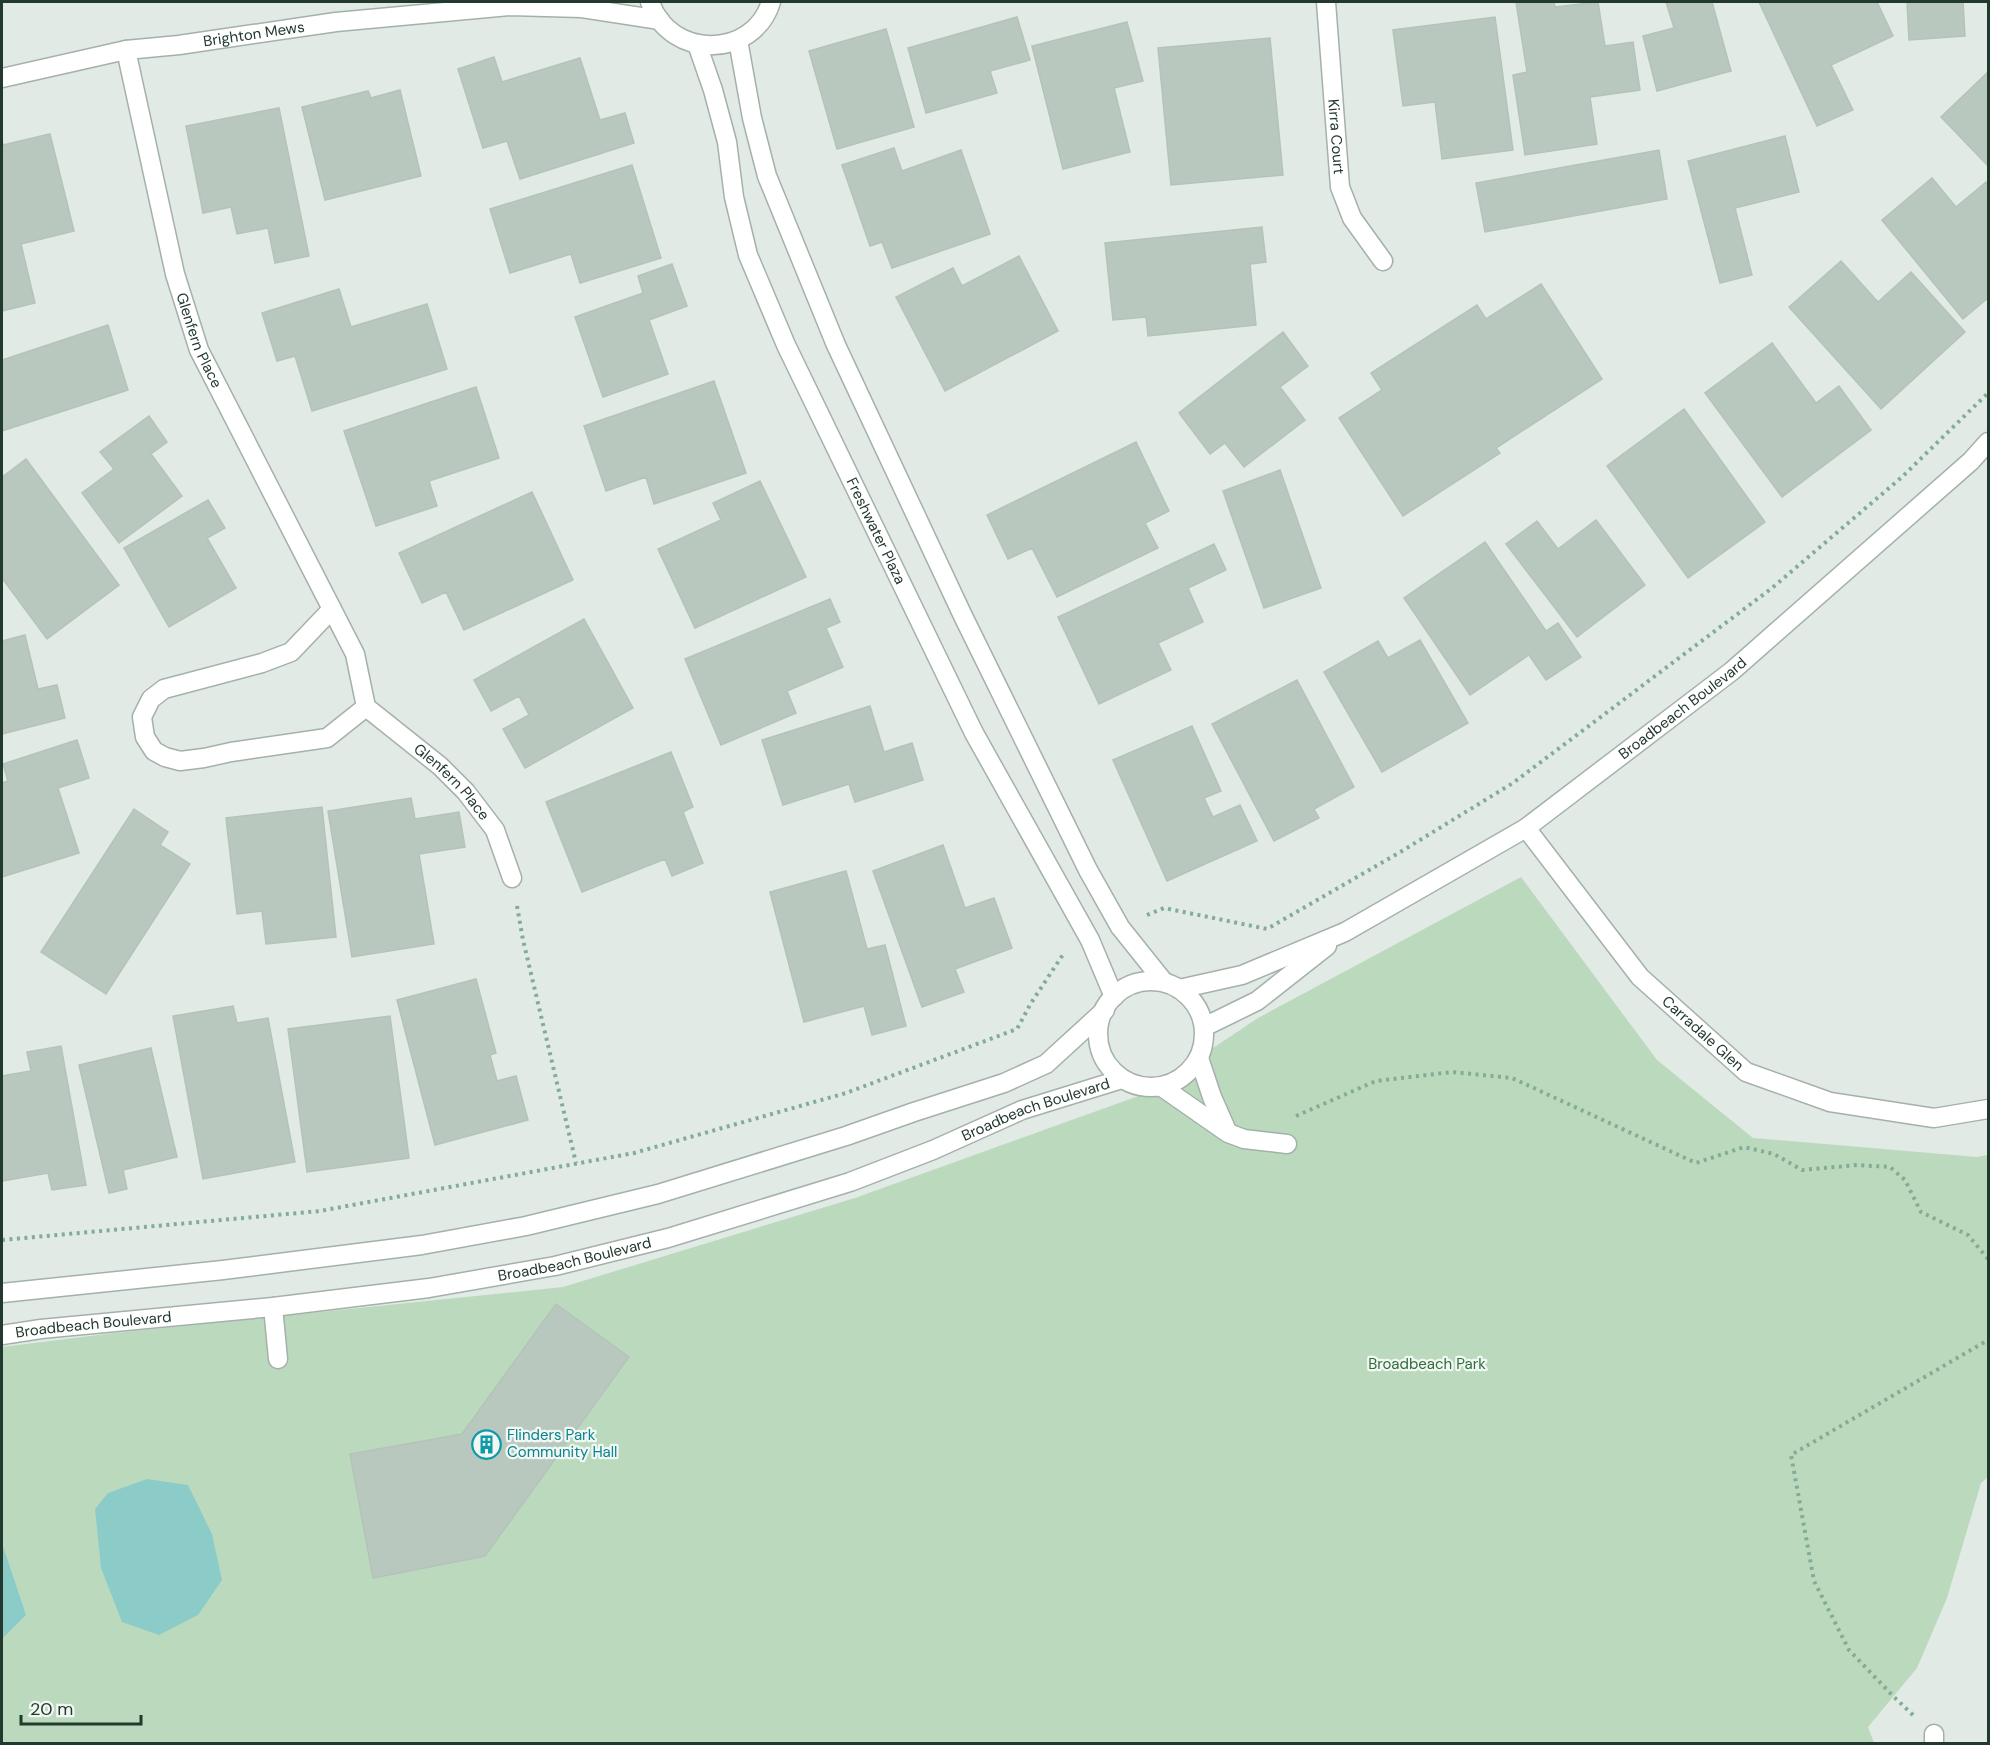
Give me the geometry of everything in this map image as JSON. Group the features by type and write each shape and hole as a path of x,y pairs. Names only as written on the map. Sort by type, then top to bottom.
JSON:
{"street":[{"path":"650,2 660,20 676,36 697,44 718,46 745,36 757,26 774,3"},
{"name":"Kirra Court","path":"1326,2 1340,187 1352,218 1383,261"},
{"name":"Brighton Mews","path":"2,78 126,50 179,45 336,22 517,4 582,8 660,20"},
{"path":"738,40 752,118 767,176 836,345 963,616 1088,870 1120,927 1171,986 1195,1005 1204,1027 1204,1043 1199,1058 1191,1070 1175,1082 1162,1087 1138,1086 1122,1078 1110,1067 1101,1052 1098,1035 1109,1003"},
{"name":"Freshwater Plaza","path":"697,44 713,90 727,142 734,197 748,255 786,345 974,733 1090,940 1109,1003"},
{"name":"Glenfern Place","path":"126,50 175,273 199,350 355,654 366,707 440,766 466,792 495,830 512,878"},
{"name":"Broadbeach Boulevard","path":"1171,986 1242,975 1345,932 1526,828 1732,671 1971,461 1989,442"},
{"path":"333,609 291,652 262,663 164,689 151,699 142,717 145,737 154,751 165,757 180,761 204,758 327,738 366,707"},
{"name":"Carradale Glen","path":"1526,828 1640,977 1746,1072 1830,1102 1934,1118 1989,1109"},
{"name":"Broadbeach Boulevard","path":"1204,1027 1257,1001 1345,932"},
{"path":"2,1293 223,1270 422,1245 526,1226 658,1194 846,1136 1004,1083 1046,1064 1109,1003 1133,984 1148,981 1171,986"},
{"path":"1199,1058 1212,1097 1228,1132"},
{"name":"Broadbeach Boulevard","path":"2,1335 41,1329 273,1307 429,1288 555,1266 668,1238 850,1182 933,1150 1022,1110 1122,1078"},
{"path":"1162,1087 1228,1132 1244,1139 1287,1144"},
{"path":"273,1307 278,1359"}],"path":[{"path":"1120,927 1164,908 1267,929 1402,851 1513,783 1772,588 1902,477 1989,393"},
{"path":"512,878 523,940 576,1163"},
{"path":"2,1240 320,1211 634,1153 846,1093 1017,1029 1066,951 1090,940"},
{"path":"1294,1117 1376,1081 1452,1072 1512,1078 1696,1163 1744,1147 1774,1154 1802,1170 1857,1165 1890,1167 1905,1180 1921,1212 1968,1235 1989,1259"},
{"path":"1934,1739 1850,1650 1814,1581 1791,1455 1989,1340"}],"green space":[{"name":"Broadbeach Park","path":"1521,877 1657,1060 1753,1138 1977,1157 1988,1155 1988,1477 1981,1483 1947,1598 1917,1668 1868,1727 1874,1743 2,1743 2,1347 114,1333 563,1287 855,1198 1144,1094 1258,1018"}],"water":[{"path":"147,1479 188,1485 212,1534 222,1580 198,1615 159,1635 122,1622 101,1568 95,1509 108,1493"},
{"path":"2,1543 26,1615 2,1639"}],"building":[{"path":"1516,2 1554,2 1555,7 1598,2 1605,46 1633,42 1640,90 1590,97 1597,144 1525,155 1513,75 1527,72"},
{"path":"1666,2 1712,2 1731,71 1657,91 1643,36 1674,28"},
{"path":"1759,2 1877,2 1893,36 1831,65 1853,110 1817,126"},
{"path":"1907,2 1963,2 1965,36 1909,40"},
{"path":"1017,17 1030,60 990,71 997,93 926,113 908,48"},
{"path":"1495,17 1513,150 1442,159 1435,102 1403,106 1393,30"},
{"path":"1127,22 1143,81 1114,88 1130,152 1063,169 1032,46"},
{"path":"886,29 914,127 837,149 809,51"},
{"path":"1270,38 1283,175 1171,185 1158,48"},
{"path":"494,57 502,82 580,58 600,120 625,113 634,143 520,179 507,141 483,148 458,69"},
{"path":"1988,72 1988,166 1941,117"},
{"path":"400,90 421,176 325,200 302,107 368,91 371,98"},
{"path":"279,108 309,256 275,263 268,228 237,234 231,207 203,213 186,126"},
{"path":"50,134 74,231 21,244 35,303 2,311 2,139 3,145"},
{"path":"1785,136 1799,192 1735,208 1752,275 1720,283 1688,161"},
{"path":"894,148 902,171 961,150 990,234 892,268 882,242 870,246 842,165"},
{"path":"1659,150 1667,199 1485,232 1476,183"},
{"path":"632,165 661,258 580,283 571,254 510,273 490,209"},
{"path":"1932,178 1956,207 1986,182 1988,185 1988,298 1963,319 1882,220"},
{"path":"1262,227 1266,262 1250,264 1256,325 1148,336 1146,317 1113,320 1105,243"},
{"path":"1019,256 1058,331 945,391 896,297 953,268 962,286"},
{"path":"1841,261 1878,302 1911,272 1965,332 1881,409 1789,307"},
{"path":"672,264 687,306 649,320 668,374 603,397 575,317 643,293 638,276"},
{"path":"1541,284 1602,379 1496,448 1500,453 1403,516 1339,418 1382,390 1371,373 1477,305 1486,319"},
{"path":"339,289 351,327 427,304 447,369 312,411 295,356 277,361 262,313"},
{"path":"108,325 128,390 2,431 2,360"},
{"path":"1283,332 1308,366 1280,387 1305,420 1244,467 1225,443 1210,454 1179,413"},
{"path":"1772,343 1816,403 1839,386 1871,430 1782,497 1705,393"},
{"path":"714,381 746,473 654,504 646,477 606,491 584,426"},
{"path":"476,387 499,458 429,481 437,506 376,526 344,431"},
{"path":"1684,409 1765,522 1688,578 1607,466"},
{"path":"149,416 167,442 151,454 182,496 119,543 82,493 114,469 100,452"},
{"path":"1136,442 1169,511 1145,523 1158,548 1057,597 1032,548 1008,559 987,515"},
{"path":"26,459 119,585 47,639 2,578 2,477"},
{"path":"1280,470 1321,588 1264,608 1223,491"},
{"path":"760,481 806,577 695,628 658,549 721,520 713,503"},
{"path":"532,492 573,580 464,630 446,592 422,603 399,553"},
{"path":"208,500 225,528 207,538 236,588 169,627 124,548"},
{"path":"1596,520 1645,585 1577,637 1506,544 1537,521 1558,549"},
{"path":"1485,542 1546,631 1558,623 1581,657 1546,680 1529,655 1470,695 1404,598"},
{"path":"1214,544 1226,570 1188,588 1203,622 1158,643 1171,670 1099,704 1058,617"},
{"path":"830,599 840,622 826,628 843,667 787,691 796,713 721,745 685,659"},
{"path":"584,619 633,708 525,768 503,729 529,715 519,696 491,711 474,680"},
{"path":"25,635 38,689 57,685 65,718 2,734 2,641"},
{"path":"1420,640 1468,723 1382,772 1324,672 1378,641 1388,658"},
{"path":"1297,680 1354,787 1314,809 1319,818 1274,841 1212,724"},
{"path":"870,706 884,752 912,743 923,780 855,802 849,784 783,805 762,740"},
{"path":"1192,726 1221,791 1204,798 1213,817 1240,805 1257,841 1167,881 1113,760"},
{"path":"77,740 89,778 58,788 79,853 2,877 2,783 8,781 3,764"},
{"path":"671,752 693,807 683,812 703,863 672,876 665,859 582,892 546,802"},
{"path":"411,798 415,819 459,812 465,847 419,854 434,944 352,957 328,811"},
{"path":"322,807 336,937 266,944 262,911 237,914 226,818"},
{"path":"134,809 168,832 160,845 190,864 106,994 41,952"},
{"path":"943,845 965,908 994,898 1012,948 955,969 964,992 922,1007 873,871"},
{"path":"846,871 867,949 885,945 906,1026 872,1035 864,1006 804,1022 770,892"},
{"path":"476,979 496,1053 490,1055 497,1081 516,1076 528,1120 435,1145 397,1000"},
{"path":"233,1006 237,1023 268,1018 295,1162 203,1179 173,1016"},
{"path":"390,1016 409,1158 307,1172 288,1029"},
{"path":"61,1046 86,1185 52,1190 48,1173 2,1181 2,1076 31,1071 27,1052"},
{"path":"151,1048 177,1157 123,1170 127,1189 109,1193 79,1065"},
{"name":"Flinders Park Community Hall","path":"556,1304 629,1357 485,1556 373,1578 350,1454 462,1434"}],"place":[{"name":"Flinders Park Community Hall","path":"486,1444"}]}
